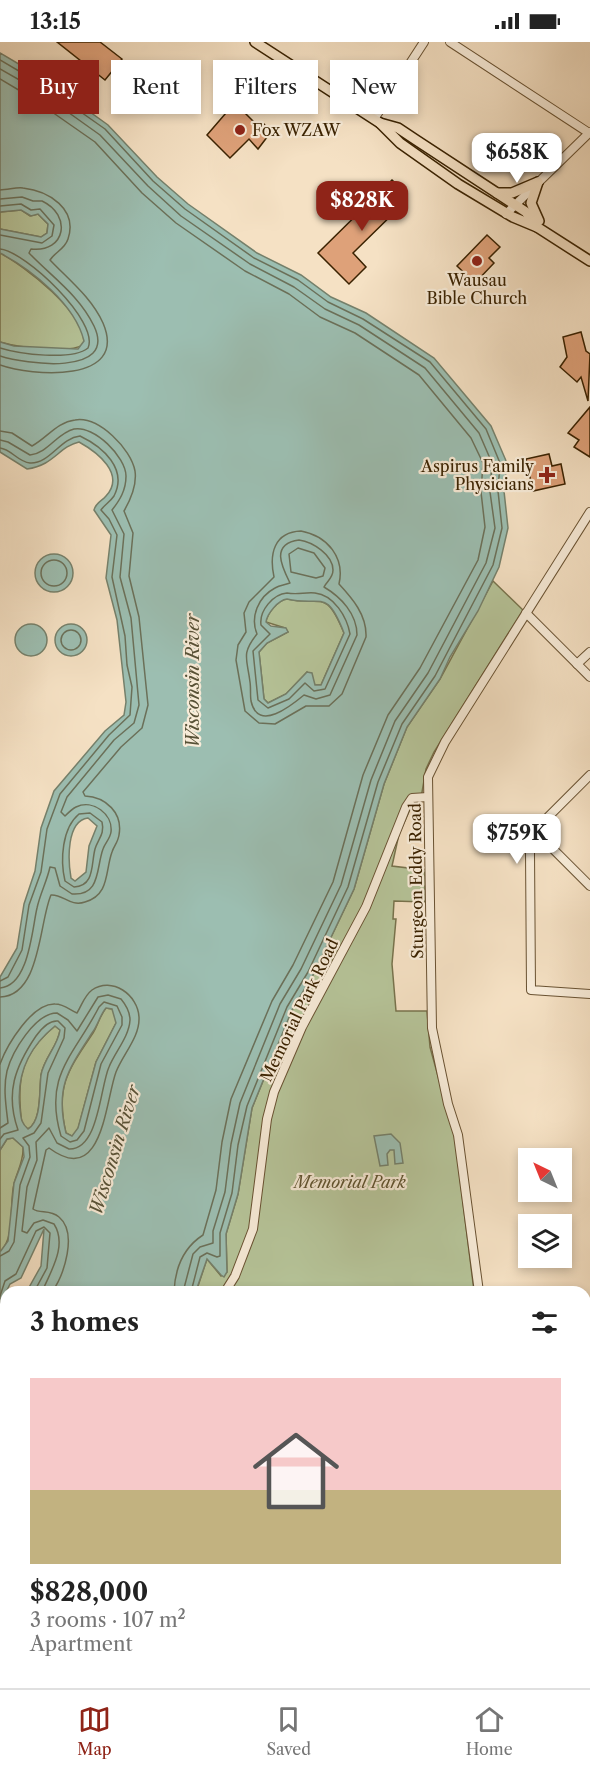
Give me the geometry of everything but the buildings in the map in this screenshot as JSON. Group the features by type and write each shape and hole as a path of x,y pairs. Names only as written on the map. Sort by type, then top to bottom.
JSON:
{"main road":[{"path":"255,42 377,121 400,143 428,164 506,214 541,229 590,261"},
{"path":"377,121 401,130 515,205 530,216 541,229"},
{"path":"494,192 512,193 538,182"},
{"path":"538,182 531,203 541,229"}],"street":[{"path":"377,121 424,42"},
{"path":"450,42 590,132 506,214"},
{"name":"Sturgeon Eddy Road","path":"478,1286 458,1136 433,1038 429,773 440,750 590,512"},
{"path":"526,613 590,677"},
{"path":"577,664 590,652"},
{"path":"590,775 534,830 531,834 530,851 531,990 590,994"},
{"name":"Memorial Park Road","path":"229,1286 236,1275 253,1229 267,1119 279,1079 302,1027 366,907 406,807 412,798 428,796"},
{"path":"534,830 590,885"}],"green space":[{"path":"21,210 30,216 38,214 48,224 47,233 41,237 0,229 0,212"},
{"path":"0,253 38,279 65,305 82,332 84,344 56,350 0,342"},
{"name":"Memorial Park","path":"493,581 523,610 434,752 426,769 420,804 412,805 399,834 392,866 425,870 425,902 394,901 393,919 396,919 392,964 396,1011 427,1011 430,1047 455,1138 473,1286 198,1286 207,1259 221,1276 227,1272 226,1234 238,1194 252,1108 292,1010 313,975 354,889 384,784 407,727 440,679"},
{"path":"287,599 327,604 338,619 344,633 321,685 315,685 307,672 286,694 268,703 264,699 259,652 267,643 288,632 285,628 266,622 274,608"},
{"path":"106,1008 112,1009 117,1018 116,1023 96,1062 78,1129 73,1137 66,1133 62,1103 63,1091 71,1069"},
{"path":"55,1026 60,1030 59,1036 41,1075 38,1112 36,1119 28,1129 22,1124 20,1109 23,1070 34,1047"},
{"path":"13,1138 23,1147 23,1152 14,1184 8,1238 0,1252 0,1150 7,1139"}],"water":[{"name":"Wisconsin River","path":"0,53 18,64 18,114 93,114 108,125 157,177 188,204 257,253 301,275 331,297 366,313 434,358 491,426 507,463 504,491 508,528 499,567 478,611 450,657 440,679 407,727 384,784 354,889 313,975 292,1010 252,1108 238,1194 226,1234 227,1272 224,1277 207,1259 198,1286 30,1286 41,1266 44,1229 21,1278 9,1286 0,1286 0,1252 8,1241 14,1183 24,1157 23,1147 13,1138 7,1139 0,1150 0,977 17,948 24,904 35,871 41,828 54,791 105,731 124,715 126,702 117,620 106,578 111,535 94,510 111,488 113,480 107,464 79,442 72,444 44,464 27,469 0,452 0,342 14,346 78,349 84,341 72,314 62,301 38,279 0,253 0,229 41,237 47,233 48,224 38,214 31,216 21,210 0,212","holes":["284,600 316,601 327,604 338,619 344,633 321,685 315,685 312,673 307,672 286,694 268,703 264,699 259,652 267,643 288,632 286,628 271,626 266,622 268,615","88,818 97,826 89,846 86,872 75,881 71,878 70,871 69,852 72,834 76,826","106,1008 112,1009 116,1023 96,1062 78,1128 72,1136 66,1133 63,1117 62,1103 66,1080 76,1058 104,1011","55,1026 60,1030 41,1075 36,1119 28,1129 21,1118 19,1097 22,1073 38,1043"]},
{"path":"54,554 67,560 73,573 67,586 54,592 41,586 35,573 41,560"},
{"path":"31,624 42,629 47,640 42,651 31,656 20,651 15,640 20,629"},
{"path":"71,624 82,629 87,640 82,651 71,656 60,651 55,640 60,629"},
{"path":"391,1134 400,1143 403,1163 395,1164 394,1150 390,1150 387,1154 388,1165 380,1166 374,1136"}],"place":[{"name":"Fox WZAW","path":"240,130"},
{"name":"Wausau Bible Church","path":"477,261"},
{"name":"Aspirus Family Physicians","path":"547,475"}]}
